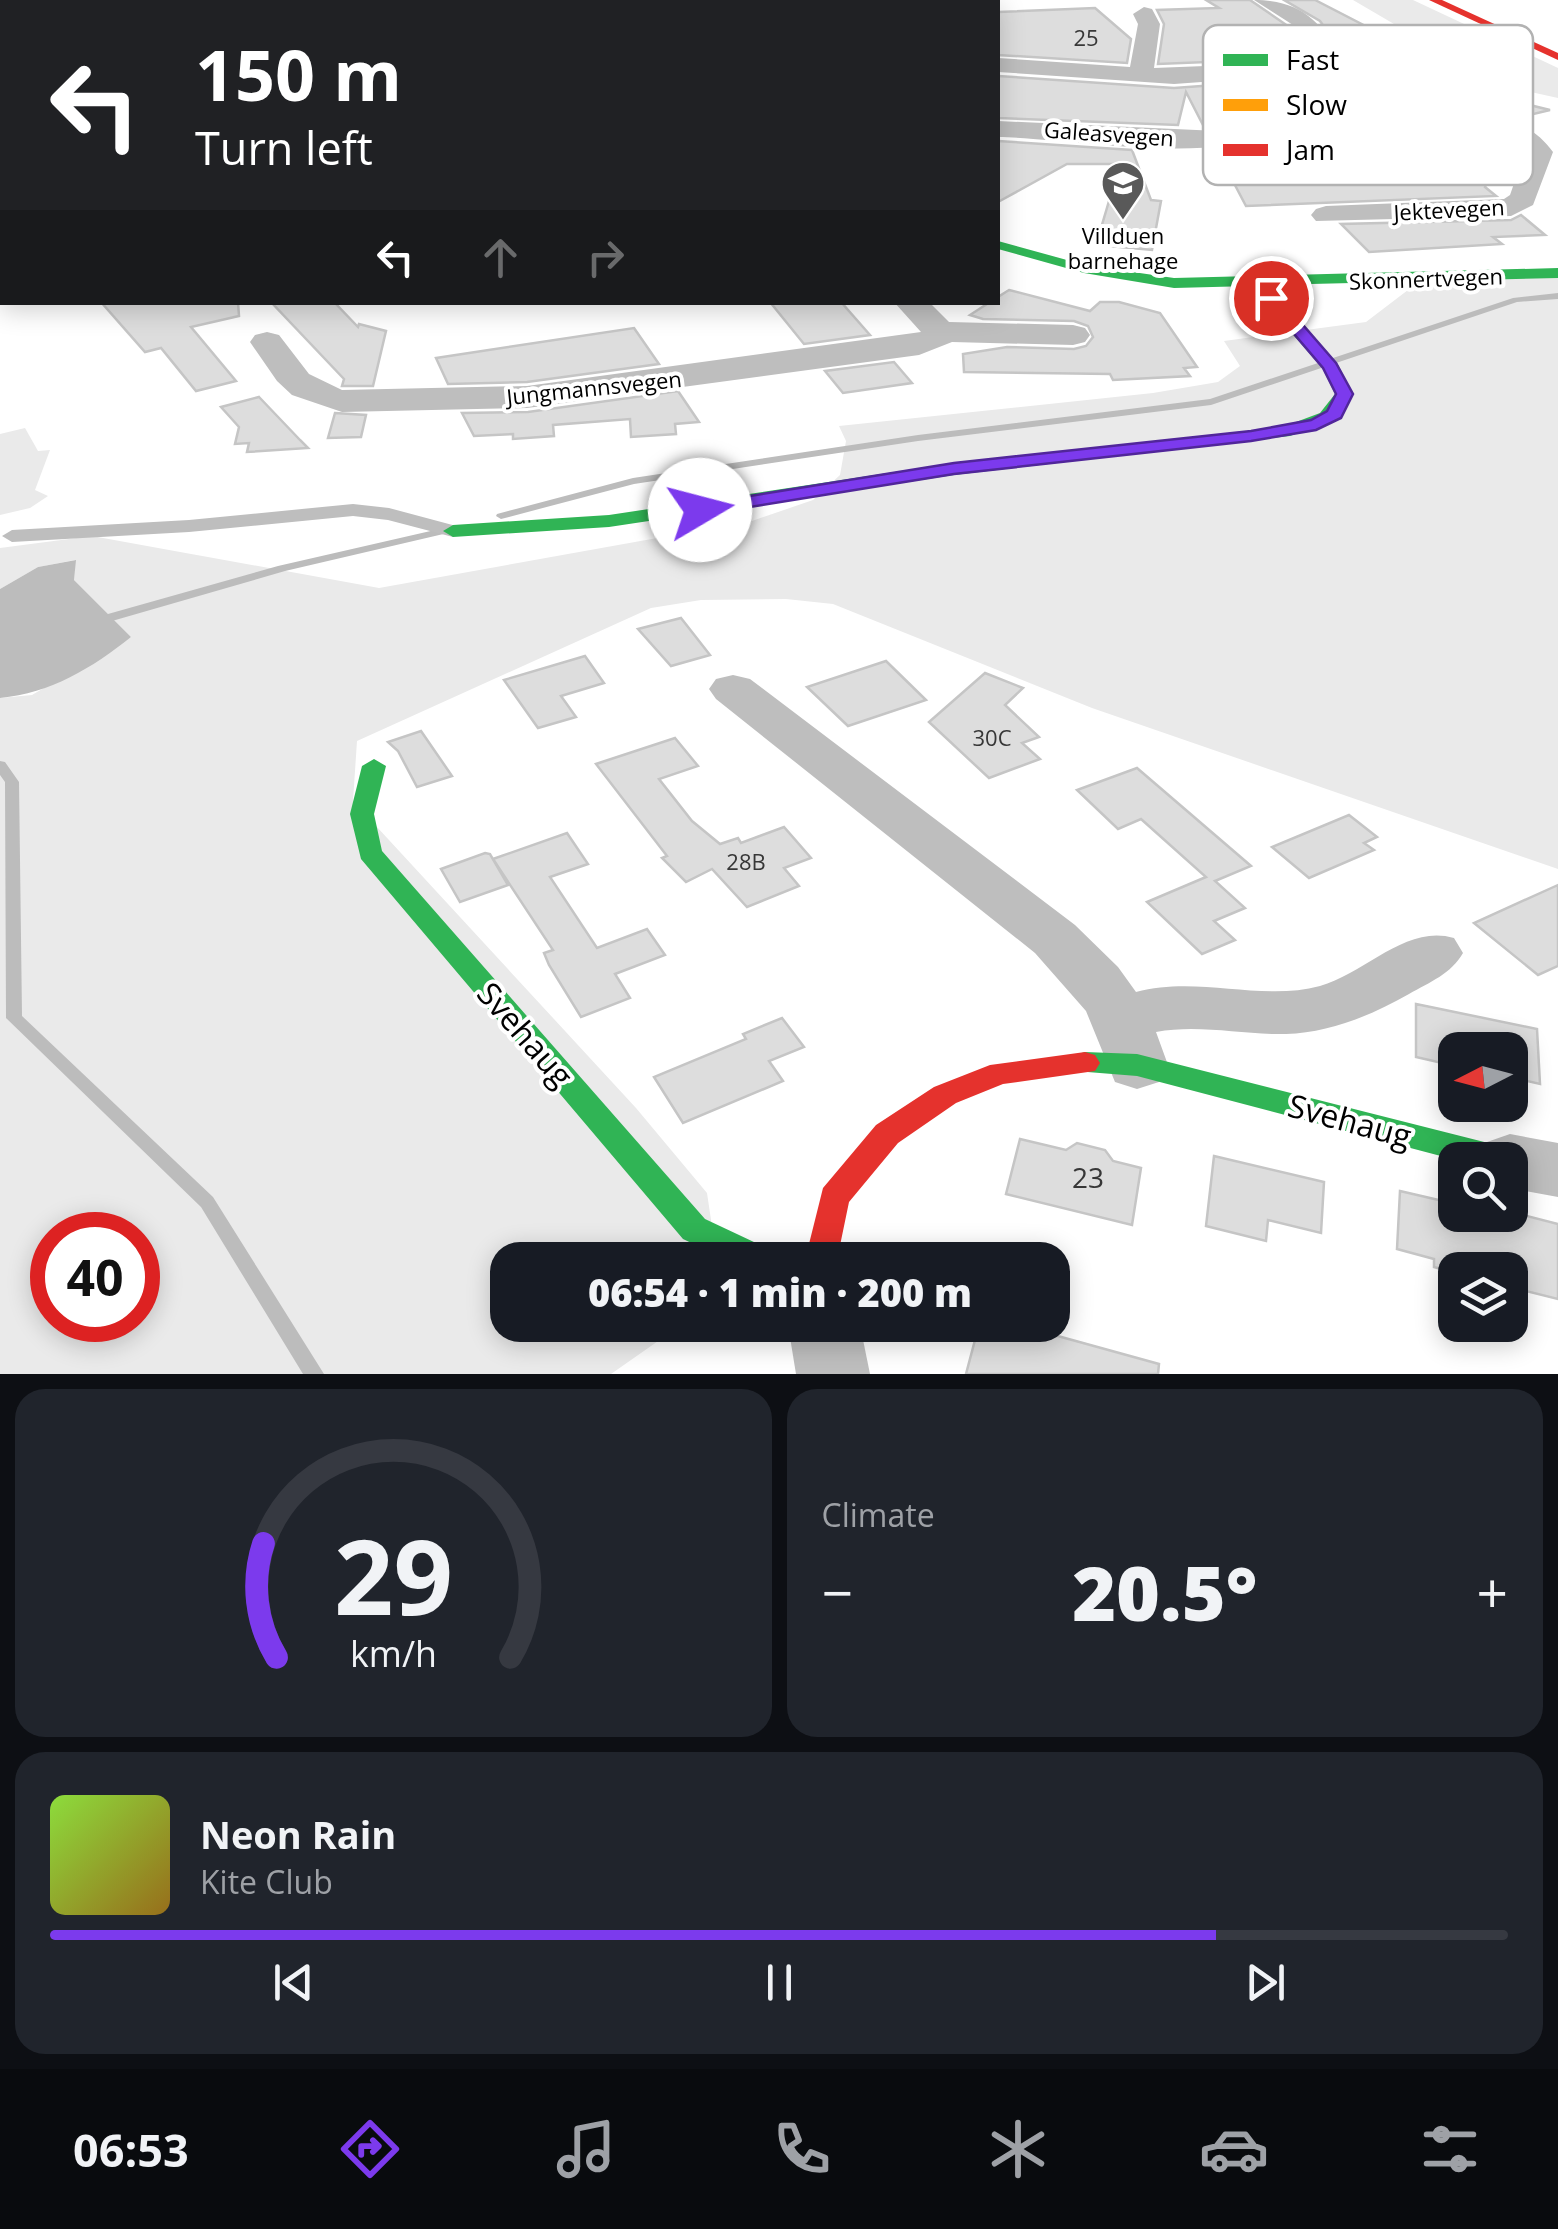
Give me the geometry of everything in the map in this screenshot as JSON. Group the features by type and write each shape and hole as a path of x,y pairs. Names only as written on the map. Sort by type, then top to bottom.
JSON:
{"main road":[{"path":"1434,0 1488,25"},
{"path":"1533,46 1558,57"},
{"name":"Skonnertvegen","path":"1000,246 1127,277 1174,282 1558,273"},
{"path":"453,531 648,516 954,468 1316,425 1334,414 1344,394 1330,367 1257,283"},
{"name":"Svehaug","path":"374,766 362,814 370,852 694,1229 721,1242"},
{"name":"Svehaug","path":"825,1242 834,1197 887,1134 945,1095 1000,1073 1067,1062 1130,1041 1447,1142"}],"street":[{"path":"1265,0 1309,25"},
{"path":"1141,75 1149,24 1144,14"},
{"name":"Jektevegen","path":"1000,65 1203,78"},
{"name":"Galeasvegen","path":"1000,129 1050,128 1203,137"},
{"name":"Jektevegen","path":"1533,141 1539,152 1533,170"},
{"name":"Jektevegen","path":"1326,215 1511,207 1523,200 1528,185"},
{"path":"913,305 940,332"},
{"name":"Jungmannsvegen","path":"267,342 296,385 318,396 342,401 380,402 527,397 610,388 919,345 938,338 940,332 1074,335"},
{"path":"732,689 1056,939 1089,971 1130,1041"},
{"name":"Svehaug","path":"1130,1041 1162,1005 1217,1004 1286,1013 1342,1003 1434,954"},
{"name":"Svehaug","path":"1528,1165 1558,1170"},
{"path":"827,1342 832,1374"}],"lane":[{"path":"12,536 189,526 353,510 389,514 453,531"}],"shaded area":[{"path":"1353,0 1413,0 1466,25 1395,25"},
{"path":"1533,56 1558,68 1558,98 1533,93"},
{"path":"1558,271 1558,869 1092,708 833,604 786,599 701,600 651,608 357,741 353,801 636,1108 707,1193 714,1242 490,1242 490,1342 657,1342 611,1374 0,1374 0,698 32,695 131,637 74,580 75,560 38,567 0,589 0,548 92,536 379,588 752,521 813,500 840,475 846,441 839,426 1153,393 1218,382 1240,366 1224,341 1366,322 1425,277"},
{"path":"25,428 38,451 50,450 35,490 48,496 30,508 0,515 0,434"},
{"path":"76,560 74,580 131,637 54,685 0,698 0,589 38,567"}],"building":[{"path":"1206,0 1250,0 1286,25 1203,25 1203,62 1158,64 1164,24 1157,10 1219,8"},
{"path":"1284,0 1315,0 1363,25 1323,25"},
{"path":"1095,8 1131,39 1127,63 1000,55 1000,12"},
{"path":"1000,76 1174,88 1203,86 1203,125 1186,92 1178,125 1000,118"},
{"path":"1533,106 1550,110 1533,114"},
{"path":"1000,141 1132,150 1151,200 1161,201 1152,250 1096,245 1120,164 1067,164 1000,201"},
{"path":"1235,185 1486,185 1496,196 1246,206"},
{"path":"1521,215 1545,235 1493,237 1502,244 1369,252 1341,224 1511,220"},
{"path":"1009,290 1090,311 1100,302 1119,302 1160,313 1197,367 1184,368 1190,376 1113,380 1110,374 964,372 963,354 1007,347 1074,349 1086,346 1093,337 1088,326 1074,321 983,319 970,315 985,305 1000,305 1000,296"},
{"path":"104,305 238,305 239,316 191,327 236,381 196,391 161,348 145,352"},
{"path":"274,305 337,305 358,327 359,324 386,331 373,386 342,386 344,379"},
{"path":"772,305 844,305 870,335 804,344"},
{"path":"634,328 659,364 527,382 448,384 436,358"},
{"path":"894,362 912,383 843,393 825,371"},
{"path":"678,391 699,422 675,424 676,434 631,437 630,419 553,425 554,436 474,436 462,413 528,412"},
{"path":"259,397 308,448 247,452 249,443 235,444 239,427 221,407"},
{"path":"335,413 366,415 361,437 328,438"},
{"path":"681,618 710,655 671,666 638,629"},
{"path":"585,656 604,683 561,696 576,717 538,728 504,680"},
{"path":"886,661 926,700 848,726 807,687"},
{"path":"985,673 1023,688 1005,705 1039,737 1022,743 1040,759 989,778 929,722"},
{"path":"421,731 452,776 417,787 398,751 388,742"},
{"path":"675,738 698,766 659,779 692,821 720,844 738,838 741,843 784,827 811,858 784,868 799,886 747,907 712,869 686,882 662,858 667,856 596,764"},
{"path":"1137,768 1251,866 1215,881 1245,908 1214,921 1235,940 1202,954 1147,902 1206,877 1141,819 1118,829 1077,790"},
{"path":"1349,815 1377,837 1364,843 1374,850 1309,878 1272,847"},
{"path":"567,833 588,864 550,877 597,948 647,929 665,955 615,974 630,998 581,1017 544,953 553,950 493,859"},
{"path":"490,854 508,885 460,902 441,869"},
{"path":"1558,885 1558,966 1538,975 1474,923"},
{"path":"1416,1004 1537,1029 1540,1084 1528,1081 1528,1032 1438,1032 1438,1062 1416,1057"},
{"path":"782,1018 804,1047 769,1061 783,1081 683,1123 654,1077 746,1039 743,1034"},
{"path":"1020,1139 1066,1150 1077,1143 1105,1150 1113,1161 1141,1168 1132,1225 1006,1194"},
{"path":"1214,1156 1324,1182 1321,1233 1268,1220 1266,1241 1206,1226"},
{"path":"1400,1191 1438,1200 1438,1232 1528,1232 1528,1216 1558,1224 1558,1299 1528,1292 1528,1252 1438,1252 1438,1268 1434,1267 1434,1259 1397,1249"},
{"path":"1070,1339 1159,1364 1158,1374 966,1374 974,1342"}],"waterway":[{"path":"501,516 633,481 918,438 1211,402 1516,300 1558,296"},
{"path":"112,617 282,568 448,530"},
{"path":"0,765 12,782 14,1018 207,1202 314,1374"}],"traffic: fast":[{"path":"1000,246 1084,269 1174,283 1558,273"},
{"path":"453,531 609,521 954,469 1280,433 1309,425 1333,411 1344,394 1331,367 1257,283"},
{"path":"374,766 362,814 370,853 694,1229 721,1242"},
{"path":"1085,1063 1137,1065 1438,1143"}],"traffic: jam":[{"path":"1434,0 1488,25"},
{"path":"1533,46 1558,57"},
{"path":"825,1242 834,1197 887,1134 945,1095 1000,1073 1085,1063"}],"place":[{"name":"Villduen barnehage","path":"1123,221"}],"route":[{"path":"700,510 954,468 1251,436 1316,425 1334,414 1344,394 1330,367 1271,298"}]}
